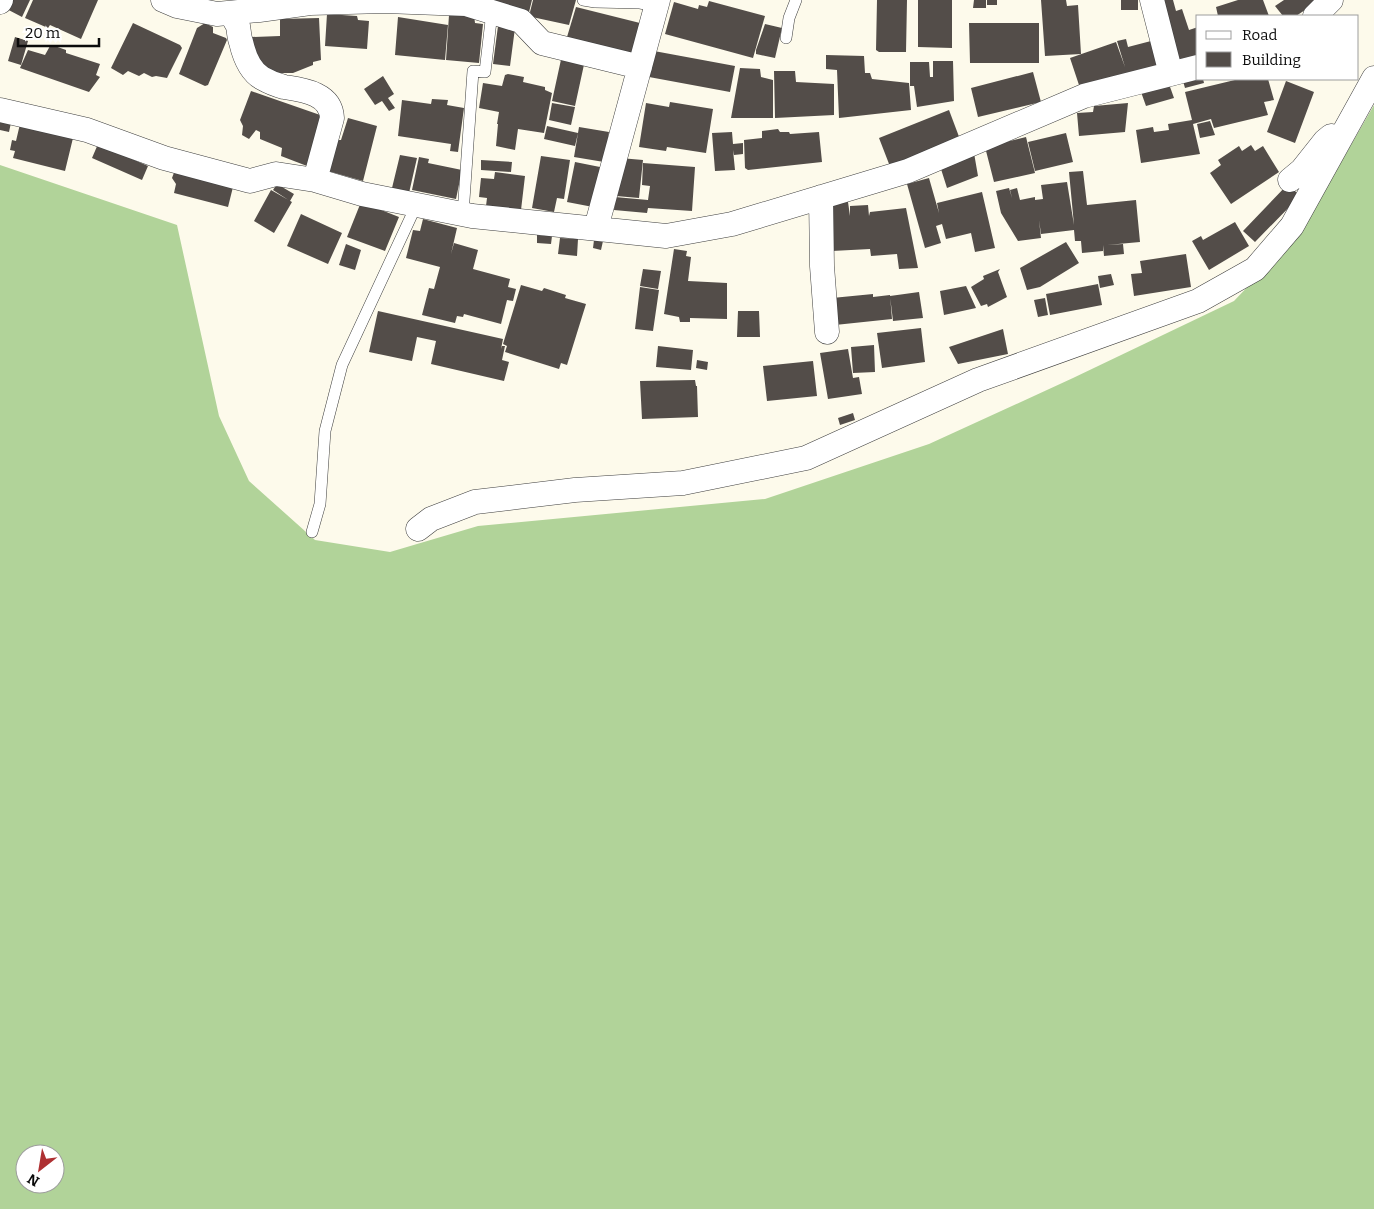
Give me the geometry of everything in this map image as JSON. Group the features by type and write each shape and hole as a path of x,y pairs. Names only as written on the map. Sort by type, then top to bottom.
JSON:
{"street":[{"path":"163,0 177,6 217,14 310,3 385,1 466,4 483,7 521,21 542,43 640,68"},
{"path":"1152,0 1170,74"},
{"path":"1316,15 1331,0"},
{"path":"596,228 657,3"},
{"path":"230,13 237,26 246,59 259,77 283,87 307,91 318,96 327,103 332,111 332,118 315,180"},
{"path":"0,110 87,130 164,158 250,181 276,174 315,180 362,194 463,214 666,236 732,224 908,171 1084,96 1196,68"},
{"path":"418,529 431,519 475,502 575,490 683,483 806,458 978,380 1198,301 1255,269 1292,226 1374,78"},
{"path":"1290,180 1302,170 1325,141 1351,120"},
{"path":"821,197 822,266 827,332"}],"lane":[{"path":"583,0 595,2 657,3"},
{"path":"786,38 789,18 796,0"},
{"path":"463,214 473,71 485,72 483,7"},
{"path":"312,532 320,504 326,431 342,365 416,206"}],"green space":[{"path":"1374,105 1374,1209 0,1209 0,165 177,225 219,416 249,481 315,540 390,552 478,526 765,499 929,444 1234,301 1302,230"}],"building":[{"path":"4,0 30,0 22,17 1,6"},
{"path":"33,0 98,0 81,39 50,25 48,28 25,18"},
{"path":"488,0 532,0 529,12 524,12"},
{"path":"533,0 576,0 569,25 532,17 530,12"},
{"path":"877,0 907,0 906,52 879,52 876,50"},
{"path":"918,0 952,0 952,48 918,47"},
{"path":"974,0 986,0 986,8 973,8"},
{"path":"987,0 997,0 997,5 987,5"},
{"path":"1041,0 1066,0 1067,6 1078,5 1081,54 1045,56"},
{"path":"1121,0 1138,0 1138,10 1121,10"},
{"path":"1160,0 1173,0 1176,11 1182,9 1189,30 1196,28 1196,58 1178,63"},
{"path":"1238,0 1263,0 1269,15 1218,15 1216,7"},
{"path":"1284,0 1320,0 1298,15 1282,15 1275,6"},
{"path":"709,1 765,16 753,58 665,34 674,2 698,9 699,5 707,7"},
{"path":"576,7 644,24 638,55 567,37"},
{"path":"327,14 357,16 358,20 369,21 367,49 325,46"},
{"path":"449,15 474,15 475,23 483,24 479,63 446,60"},
{"path":"398,17 448,25 445,60 395,55"},
{"path":"319,18 321,60 313,62 313,65 293,73 271,73 258,61 252,37 280,36 280,19"},
{"path":"133,23 180,45 182,48 167,78 152,77 144,73 139,76 128,71 123,75 111,68"},
{"path":"205,23 213,27 213,33 227,40 208,85 205,86 179,74 197,28"},
{"path":"969,23 1039,23 1039,63 970,63"},
{"path":"765,24 782,28 775,58 756,54"},
{"path":"498,26 515,28 510,66 493,64"},
{"path":"15,37 28,41 21,65 8,61"},
{"path":"1126,39 1128,47 1151,41 1159,67 1081,91 1070,58 1116,42 1125,67 1117,41"},
{"path":"52,45 66,50 66,53 100,64 96,75 100,77 89,92 20,68 28,50 45,55"},
{"path":"654,51 735,66 730,92 649,77"},
{"path":"562,55 585,60 575,106 552,101"},
{"path":"826,55 864,56 865,73 870,73 872,79 909,83 911,110 839,118 837,70 826,69"},
{"path":"933,61 953,61 954,101 917,107 914,86 910,86 910,62 929,62 930,77 933,77"},
{"path":"740,68 760,69 761,77 773,80 773,118 731,118"},
{"path":"774,71 795,71 796,82 834,84 834,115 775,118"},
{"path":"1033,72 1041,102 978,117 971,88"},
{"path":"505,75 524,77 523,82 545,87 545,90 552,93 544,133 518,129 515,150 496,146 499,112 479,108 483,83 502,86"},
{"path":"383,76 394,94 388,98 395,108 389,111 382,101 375,105 364,89"},
{"path":"1196,79 1203,80 1204,83 1185,88 1183,81"},
{"path":"1235,80 1268,80 1274,100 1264,102 1268,115 1214,128 1211,119 1193,124 1200,154 1141,163 1136,130 1153,127 1154,132 1169,130 1168,124 1192,120 1185,92"},
{"path":"1286,81 1314,92 1295,143 1267,132"},
{"path":"1169,84 1174,98 1146,106 1141,92"},
{"path":"251,91 323,116 307,166 281,156 282,148 260,139 260,132 256,130 249,139 242,135 243,126 240,120"},
{"path":"432,99 448,100 447,105 464,108 458,152 450,151 451,144 398,136 402,100 431,104"},
{"path":"670,102 713,109 706,153 667,147 666,151 639,147 646,103 669,107"},
{"path":"552,103 575,107 571,125 549,120"},
{"path":"1128,103 1125,132 1079,136 1077,113 1093,112 1094,106"},
{"path":"949,110 961,142 891,169 879,138"},
{"path":"0,115 12,118 9,132 0,130"},
{"path":"348,118 377,126 363,181 328,171 336,140 341,140"},
{"path":"1210,121 1215,135 1200,138 1197,124"},
{"path":"20,124 73,138 65,171 13,158 15,151 10,150 12,140 16,141"},
{"path":"547,126 578,133 575,146 544,139"},
{"path":"579,127 609,132 604,162 574,157"},
{"path":"778,129 780,132 789,132 790,134 819,132 822,162 748,170 745,168 744,140 762,138 762,131"},
{"path":"732,132 733,144 743,143 743,154 734,155 733,150 735,170 715,171 712,133"},
{"path":"1066,133 1073,162 1035,171 1028,142"},
{"path":"1026,137 1035,173 994,182 985,147"},
{"path":"98,144 148,166 142,180 92,158"},
{"path":"1251,145 1255,151 1263,146 1279,172 1231,204 1210,173 1221,165 1218,160 1239,146 1242,151"},
{"path":"974,153 978,176 947,188 941,169"},
{"path":"400,155 417,158 409,193 392,188"},
{"path":"541,156 570,160 564,199 557,198 554,212 532,208"},
{"path":"419,157 429,159 428,163 462,170 456,199 412,190"},
{"path":"620,158 643,160 639,198 616,196"},
{"path":"481,160 512,162 511,172 481,170"},
{"path":"575,162 600,167 593,207 567,202"},
{"path":"643,163 695,167 692,211 648,208 647,213 614,210 615,197 648,200 650,186 642,185"},
{"path":"175,170 233,187 228,207 174,193 176,184 172,178"},
{"path":"1083,171 1087,205 1136,200 1140,242 1107,245 1123,244 1124,254 1104,256 1103,245 1103,251 1082,253 1081,241 1075,241 1074,230 1041,234 1039,220 1041,238 1018,241 1001,213 996,191 1009,188 1012,198 1010,190 1017,188 1020,200 1035,197 1035,200 1043,199 1041,185 1067,182 1074,225 1069,172"},
{"path":"495,172 525,176 521,210 486,206 487,198 479,197 481,178 494,179"},
{"path":"929,178 939,213 937,203 982,192 995,248 975,252 971,233 946,239 942,224 936,226 941,243 925,248 907,184"},
{"path":"277,184 294,194 290,201 273,190"},
{"path":"1288,184 1300,196 1255,242 1243,231"},
{"path":"271,190 292,202 274,233 254,221"},
{"path":"361,202 399,217 385,251 347,237"},
{"path":"848,202 850,216 850,206 868,205 869,216 870,212 906,208 918,268 899,269 897,254 871,256 870,249 832,251 830,203"},
{"path":"301,214 342,233 328,264 287,246"},
{"path":"423,219 457,228 451,254 454,243 478,250 473,269 510,279 508,287 516,289 513,301 507,300 501,324 464,314 463,317 457,316 455,323 422,315 429,288 434,289 440,267 406,258 413,230 420,231"},
{"path":"1235,222 1249,246 1209,270 1192,241 1201,236 1203,240"},
{"path":"537,235 552,236 551,244 537,243"},
{"path":"560,238 578,239 577,256 558,254"},
{"path":"594,240 603,241 601,250 593,248"},
{"path":"1066,242 1079,263 1040,287 1027,290 1020,268"},
{"path":"346,244 361,250 355,270 339,265"},
{"path":"674,249 687,251 686,256 691,257 688,281 727,283 727,319 690,318 690,322 680,322 679,317 664,314"},
{"path":"1186,254 1191,287 1134,296 1131,274 1142,273 1140,261"},
{"path":"643,269 661,271 658,289 640,286"},
{"path":"1000,269 998,272 1007,297 988,307 987,304 981,306 971,287 984,279 983,276"},
{"path":"1111,274 1114,285 1100,288 1098,276"},
{"path":"1098,284 1102,305 1050,315 1046,294"},
{"path":"521,285 542,291 544,288 566,295 565,298 586,304 567,365 561,363 559,369 505,352 507,346 503,344"},
{"path":"966,286 976,308 944,315 940,291"},
{"path":"640,287 659,290 653,331 635,329"},
{"path":"919,292 923,318 893,321 890,296"},
{"path":"873,294 873,297 890,295 892,319 835,325 832,298"},
{"path":"1045,298 1048,315 1038,317 1034,300"},
{"path":"378,311 503,339 501,349 502,346 505,346 502,360 509,362 504,381 431,364 436,341 417,337 412,361 369,352"},
{"path":"738,311 759,311 760,337 737,337"},
{"path":"921,328 925,362 882,368 877,333"},
{"path":"1003,329 1008,354 958,364 949,347"},
{"path":"874,345 875,372 853,373 851,347"},
{"path":"658,346 693,350 691,370 656,367"},
{"path":"848,349 853,378 859,377 862,394 828,399 820,353"},
{"path":"697,360 708,362 707,370 696,368"},
{"path":"813,361 817,396 767,401 763,366"},
{"path":"695,380 697,386 698,417 642,419 640,381"},
{"path":"853,413 855,420 840,425 838,418"}]}
